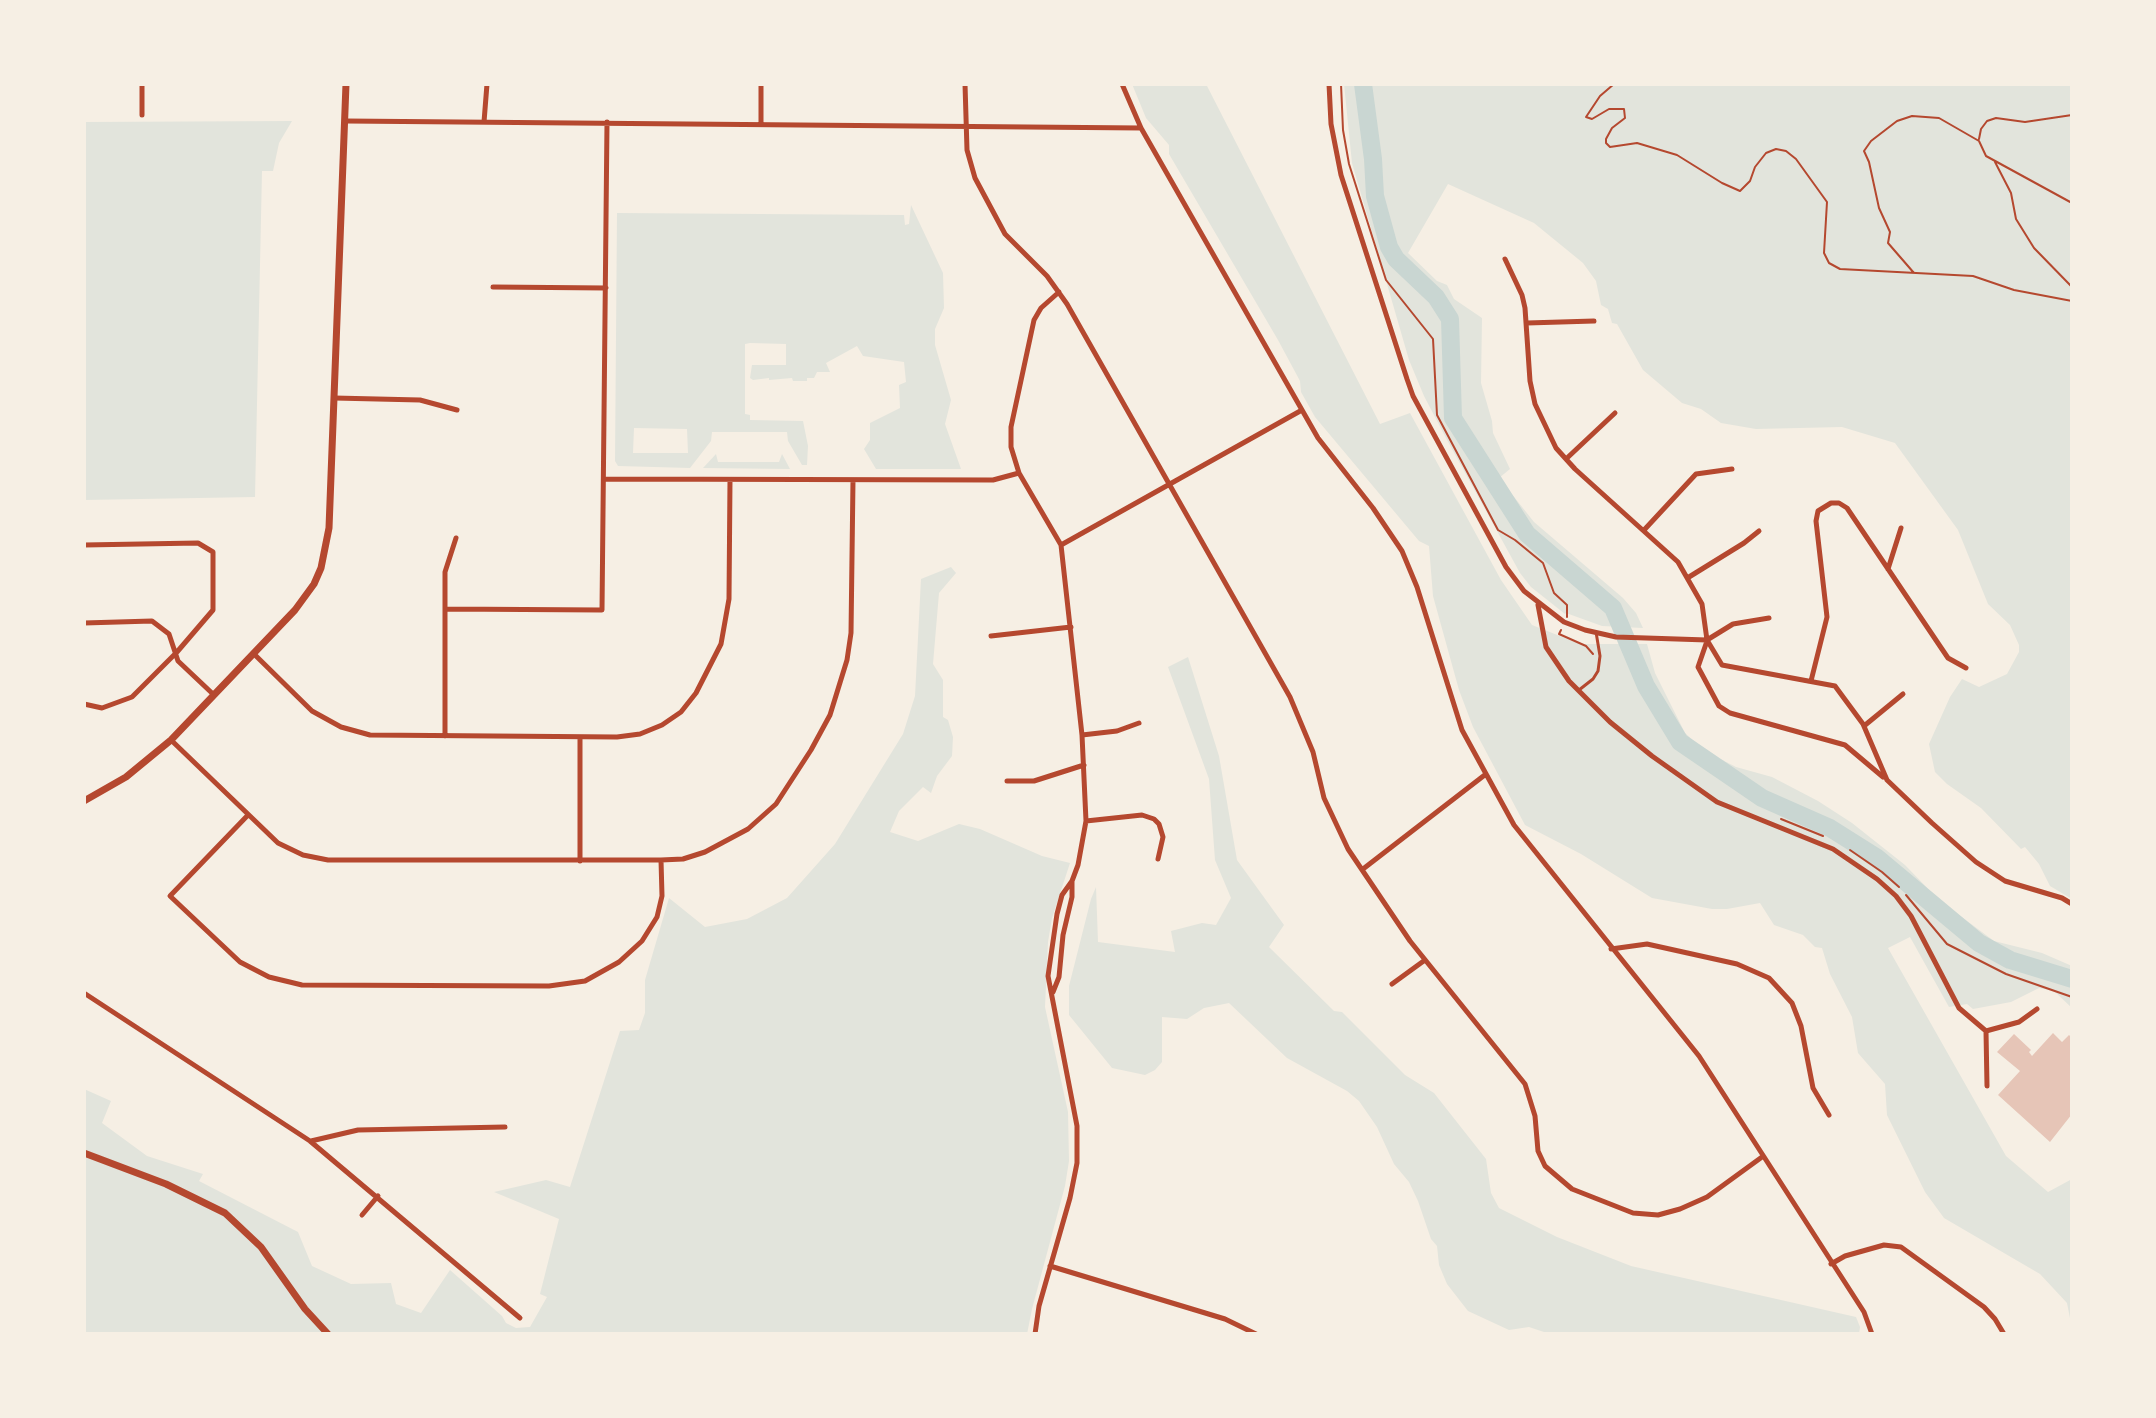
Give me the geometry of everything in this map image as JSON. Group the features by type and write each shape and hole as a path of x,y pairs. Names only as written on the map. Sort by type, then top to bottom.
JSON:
{"street":[{"path":"142,84 142,115"},
{"path":"84,801 126,777 171,740 306,598 321,568 329,528 346,84"},
{"path":"484,122 487,84"},
{"path":"761,84 761,124"},
{"path":"965,84 969,163 1005,234 1059,292 1290,697 1313,752 1330,815 1343,840 1425,960 1525,1084 1535,1116 1541,1159 1572,1189 1633,1213 1658,1215 1707,1197 1762,1157"},
{"path":"1122,84 1141,128 1318,438 1402,551 1417,587 1462,730 1514,825 1699,1056 1864,1312 1872,1334"},
{"path":"1329,84 1331,124 1341,175 1413,396 1506,567 1524,591 1564,622 1616,637 1707,640 1733,624 1769,618"},
{"path":"346,121 1141,128"},
{"path":"445,609 602,610 607,122"},
{"path":"1505,259 1522,295 1530,381 1535,404 1549,436 1566,459 1645,529 1689,577 1702,604 1707,640 1722,665 1835,686 1864,726 1887,780"},
{"path":"493,287 606,288"},
{"path":"1053,992 1059,977 1072,881 1084,841 1082,735 1061,545 1019,473 1011,447 1011,427 1037,313 1059,292"},
{"path":"1527,323 1594,321"},
{"path":"334,398 420,400 457,410"},
{"path":"1061,545 1302,410"},
{"path":"1566,459 1615,413"},
{"path":"1645,529 1696,474 1732,469"},
{"path":"605,479 993,480 1019,473"},
{"path":"254,654 312,711 341,727 370,735 580,737 640,734 662,725 681,712 696,693 721,644 729,599 730,480"},
{"path":"171,740 278,843 303,855 328,860 580,861 683,859 705,852 727,842 763,817 794,777 830,715 847,660 851,633 853,480"},
{"path":"1811,681 1827,617 1817,535 1818,511 1831,503 1847,508 1948,658 1966,668"},
{"path":"1887,570 1901,528"},
{"path":"1689,577 1759,531"},
{"path":"445,736 445,572 456,538"},
{"path":"84,545 198,543 213,552 213,610 132,697 102,708 84,704"},
{"path":"1537,604 1546,647 1569,681 1610,722 1717,802 1815,840 1850,859 1896,896 1911,916 1959,1008 1986,1031 1987,1086"},
{"path":"84,623 152,621 169,634 178,661 214,695"},
{"path":"991,636 1071,627"},
{"path":"1707,640 1698,667 1719,706 1730,713 1845,745 1990,872 2005,881 2062,898 2072,904"},
{"path":"1864,726 1903,694"},
{"path":"1082,735 1117,731 1139,723"},
{"path":"580,737 580,861"},
{"path":"1007,781 1037,778 1084,765"},
{"path":"1363,869 1486,774"},
{"path":"248,814 170,896 240,962 269,977 302,985 549,986 585,981 619,962 642,941 657,917 662,896 661,860"},
{"path":"1086,821 1142,815 1154,819 1163,837 1158,859"},
{"path":"1035,1334 1039,1306 1077,1163 1073,1098 1048,976 1062,895 1072,881"},
{"path":"1611,949 1647,944 1737,964 1769,978 1792,1003 1801,1026 1813,1088 1829,1115"},
{"path":"1392,984 1425,960"},
{"path":"84,993 310,1141 520,1318"},
{"path":"1986,1031 2019,1022 2037,1009"},
{"path":"310,1141 358,1130 505,1127"},
{"path":"84,1153 166,1184 225,1213 261,1247 305,1309 328,1334"},
{"path":"362,1215 378,1196"},
{"path":"1831,1264 1845,1256 1884,1245 1901,1247 1984,1307 2004,1334"},
{"path":"1050,1266 1225,1319 1256,1334"}],"lane":[{"path":"1579,690 1598,671 1600,656 1596,632"}],"path":[{"path":"1341,84 1343,130 1349,164 1386,280 1433,339 1437,415 1498,530 1543,563 1554,593 1567,605 1569,611 1559,634 1586,646 1594,659"},
{"path":"1614,84 1600,96 1586,117 1592,119 1609,109 1624,109 1625,118 1612,128 1606,139 1610,147 1637,143 1677,155 1740,191 1750,181 1755,167 1766,153 1776,149 1786,151 1796,159 1827,202 1823,243 1829,263 1840,269 1973,276 2014,290 2072,301"},
{"path":"2072,115 2025,122 1996,118 1987,121 1981,129 1979,141 1986,156 2039,188 2072,203"},
{"path":"1915,274 1888,243 1890,232 1875,197 1864,151 1866,145 1897,121 1912,116 1939,118 1979,141"},
{"path":"1995,161 2011,193 2016,219 2034,248 2072,287"},
{"path":"1775,817 1827,838"},
{"path":"1846,848 1882,872 1947,944 2006,974 2072,997"}],"shaded area":[{"path":"1132,84 1206,84 1380,424 1410,413 1501,580 1532,625 1580,644 1647,644 1655,673 1685,733 1705,751 1736,767 1772,777 1852,823 1905,865 1939,900 1994,941 2042,953 2072,966 2072,1008 2054,991 2039,988 2011,1002 1973,1009 1967,1004 1949,1007 1910,937 1888,948 2006,1156 2048,1192 2072,1179 2072,1328 2067,1303 2040,1274 1944,1218 1925,1192 1887,1115 1885,1084 1858,1053 1852,1017 1830,974 1822,948 1815,947 1803,935 1774,925 1760,903 1712,909 1652,898 1581,854 1525,825 1473,727 1459,690 1433,596 1429,546 1419,541 1315,417 1278,340 1169,154 1169,145 1146,118"},
{"path":"1344,84 2072,84 2072,899 2050,886 2039,864 2025,847 2021,849 1981,808 1935,772 1929,744 1950,697 1962,679 1979,687 2007,674 2019,652 2019,645 2010,625 1988,604 1958,530 1895,443 1842,427 1756,429 1721,423 1701,409 1682,403 1643,370 1617,324 1612,323 1608,309 1601,305 1596,281 1583,263 1534,223 1448,184 1408,253 1437,281 1447,285 1454,299 1482,318 1481,383 1493,433 1510,469 1499,478 1534,522 1623,598 1636,613 1643,628 1602,626 1565,614 1531,587 1520,573 1446,438 1409,360 1352,163"},
{"path":"292,121 279,143 273,171 262,171 255,497 84,500 84,122"},
{"path":"911,205 943,273 944,308 935,329 935,345 951,400 945,424 961,469 876,469 864,449 870,440 870,423 900,408 899,385 906,382 904,362 863,356 857,346 826,363 830,372 817,372 814,378 807,378 807,381 793,381 792,378 753,380 750,378 752,365 786,365 786,344 750,343 745,344 745,414 750,415 750,420 803,421 808,446 807,465 802,465 788,441 787,432 712,432 711,441 690,468 618,466 615,461 617,213 904,215 905,225 909,224","holes":["634,428 687,429 688,453 633,453"]},
{"path":"716,454 718,462 779,462 782,454 790,469 703,468"},
{"path":"951,567 956,573 939,593 933,664 943,680 943,717 948,720 953,737 952,756 937,776 931,793 923,787 899,811 890,832 918,841 959,824 980,829 1042,856 1070,863 1052,918 1045,1007 1068,1112 1069,1161 1027,1334 84,1334 84,1089 111,1101 102,1123 147,1156 203,1174 199,1181 298,1232 312,1266 351,1284 391,1283 396,1304 421,1313 450,1270 506,1323 516,1328 530,1327 547,1297 540,1294 559,1219 494,1192 546,1180 570,1187 620,1031 639,1030 645,1013 645,980 669,898 705,927 747,919 787,898 835,844 903,734 915,696 921,579"},
{"path":"1188,657 1219,756 1237,860 1284,925 1269,947 1334,1011 1342,1012 1405,1075 1434,1093 1486,1159 1491,1193 1499,1208 1557,1237 1631,1266 1856,1317 1859,1334 1550,1334 1529,1327 1509,1330 1468,1311 1447,1284 1439,1265 1437,1246 1431,1239 1409,1182 1394,1164 1377,1127 1359,1101 1347,1091 1287,1058 1229,1003 1204,1008 1187,1019 1162,1017 1162,1062 1155,1070 1145,1075 1112,1068 1069,1015 1069,986 1096,887 1098,942 1175,952 1171,931 1202,923 1216,925 1231,898 1215,860 1209,779 1168,667"}],"building":[{"path":"2053,1033 2062,1042 2069,1035 2072,1038 2072,1114 2050,1142 1998,1095 2020,1071 1997,1052 2014,1034 2031,1050 2032,1056"}],"waterway":[{"path":"1363,84 1375,196 1389,247 1396,259 1436,297 1450,319 1453,418 1527,534 1613,608 1646,686 1680,742 1762,798 1830,828 1876,857 1979,943 2010,960 2072,979"}]}
